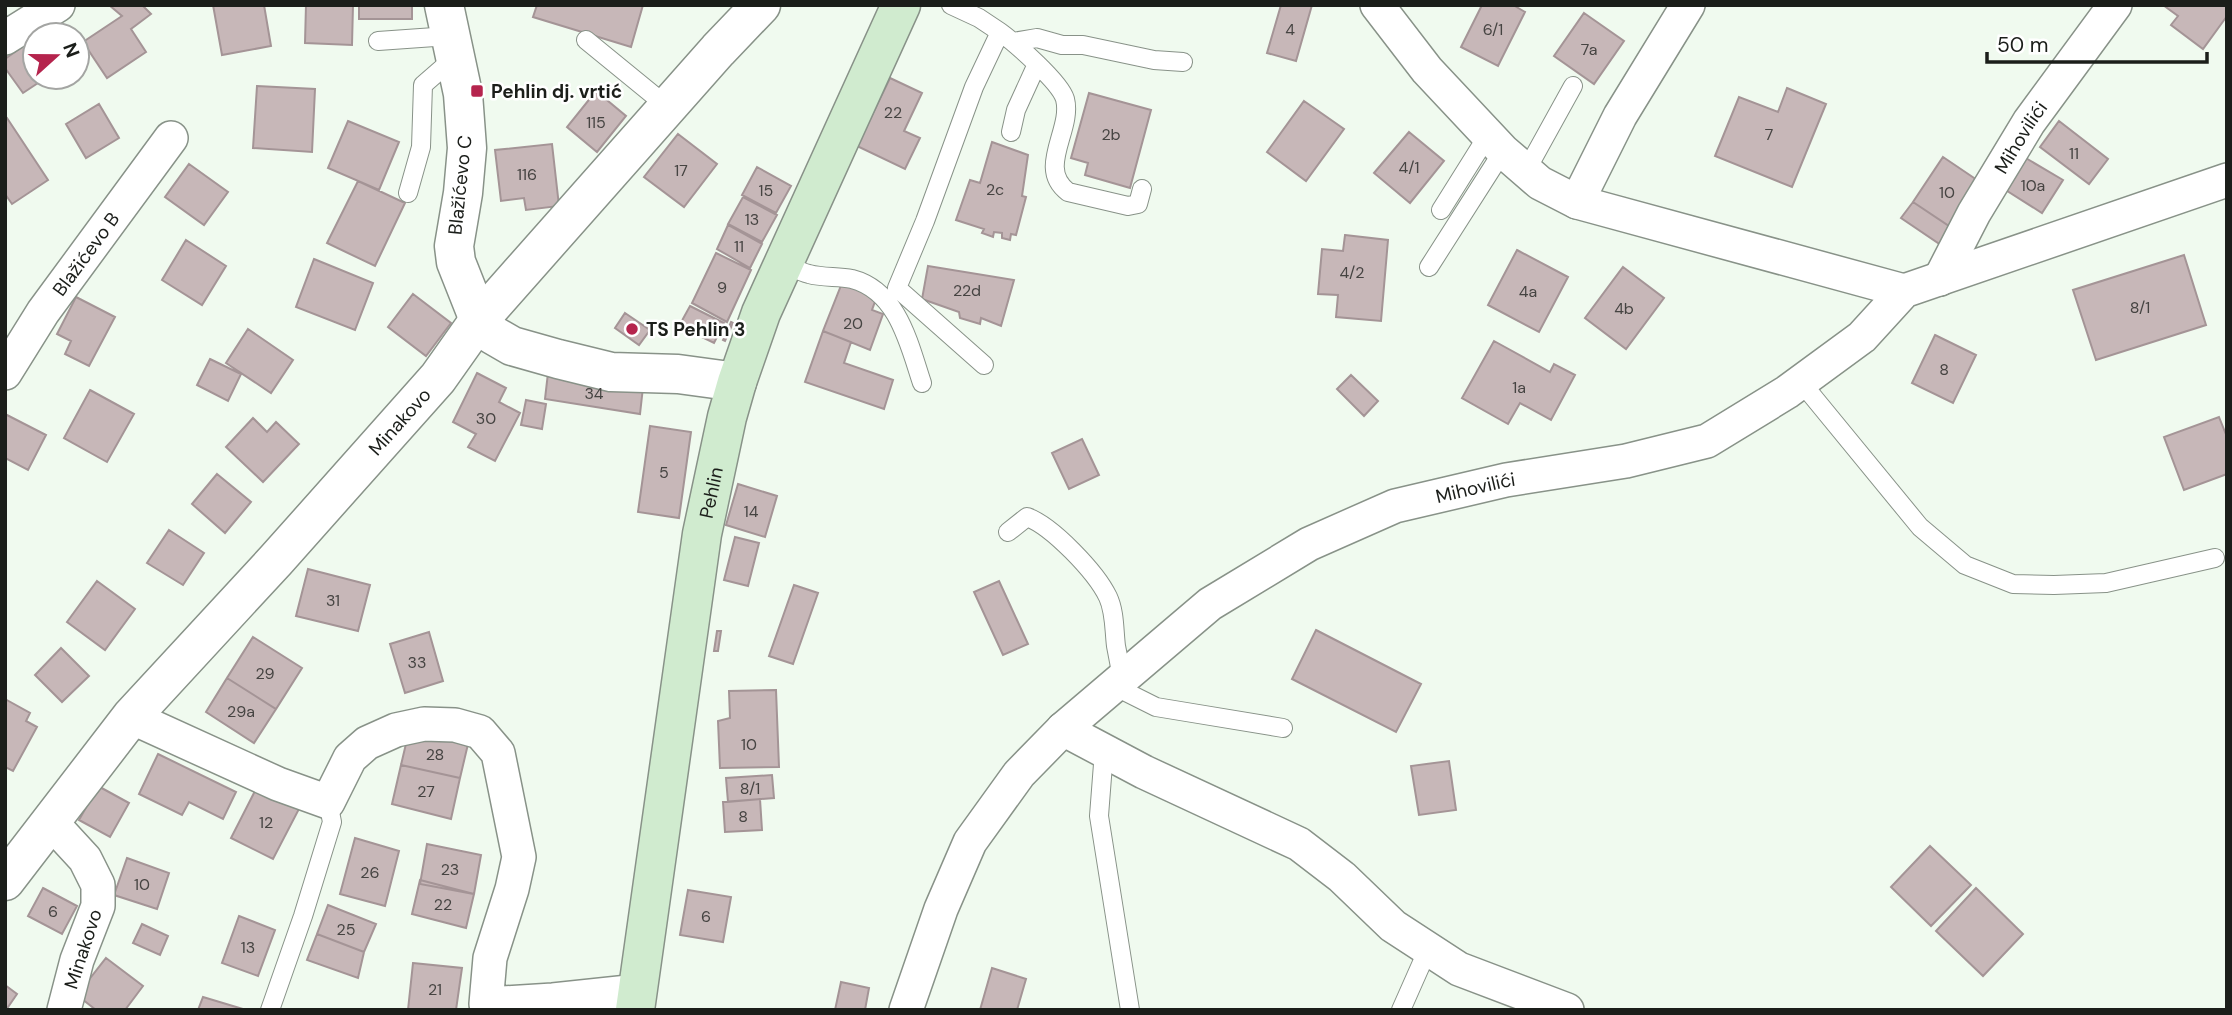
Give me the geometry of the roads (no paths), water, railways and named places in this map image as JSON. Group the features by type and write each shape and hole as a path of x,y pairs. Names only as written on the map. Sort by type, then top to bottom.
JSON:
{"main road":[{"name":"Pehlin","path":"637,1000 702,534 737,382 761,313 901,5"}],"street":[{"path":"5,38 58,5"},
{"path":"1377,5 1427,69 1505,153 1540,183 1577,202 1904,291"},
{"path":"1577,202 1620,116 1688,5"},
{"name":"Mihovilići","path":"1940,279 1974,213 2029,122 2115,5"},
{"path":"737,382 678,374 611,372 512,346 493,335 479,320 753,8"},
{"name":"Blažićevo C","path":"449,33 463,94 467,148 454,246 456,262 479,320"},
{"name":"Blažićevo B","path":"5,373 43,312 171,138"},
{"name":"Mihovilići","path":"1063,729 1210,604 1309,544 1395,506 1506,480 1626,461 1707,441 1801,382 1862,337 1904,291 2227,180"},
{"name":"Minakovo","path":"5,881 131,717 438,378 479,320"},
{"path":"131,717 278,784 328,802 350,758 367,743 396,730 424,724 455,725 480,732 498,753 519,857 512,889 490,958 486,1007 553,1000 637,1000"},
{"path":"906,1010 941,909 970,842 1019,774 1063,729 1144,772 1299,844 1342,877 1393,926 1459,969 1567,1010"},
{"name":"Minakovo","path":"50,821 86,859 99,885 98,906 78,960 64,1010"}],"lane":[{"path":"951,5 979,18 1007,37 1037,64 1065,100 1066,111 1055,164 1055,178 1061,187 1078,195 1128,206 1138,204 1142,189"},
{"path":"378,41 449,33"},
{"path":"408,193 421,147 423,85 449,33"},
{"path":"1007,37 1037,38 1154,60 1183,62"},
{"path":"984,365 897,288 925,221 970,98 1007,37"},
{"path":"586,40 668,107"},
{"path":"1011,132 1016,110 1037,64"},
{"path":"1441,211 1573,86"},
{"path":"1429,267 1505,153"},
{"path":"783,263 808,274 853,279 875,290 903,326 922,383"},
{"path":"1801,382 1920,527 1965,565 2013,584 2054,585 2106,583 2215,558"},
{"path":"1008,532 1027,517 1035,520 1071,549 1093,575 1108,598 1117,632 1118,682 1156,707 1283,728"},
{"path":"1104,751 1099,816 1130,1010"},
{"path":"270,1010 332,822 328,802"},
{"path":"1401,1010 1427,949"}],"place":[{"name":"Pehlin dj. vrtić","path":"477,91"},
{"name":"TS Pehlin 3","path":"632,329"}]}
